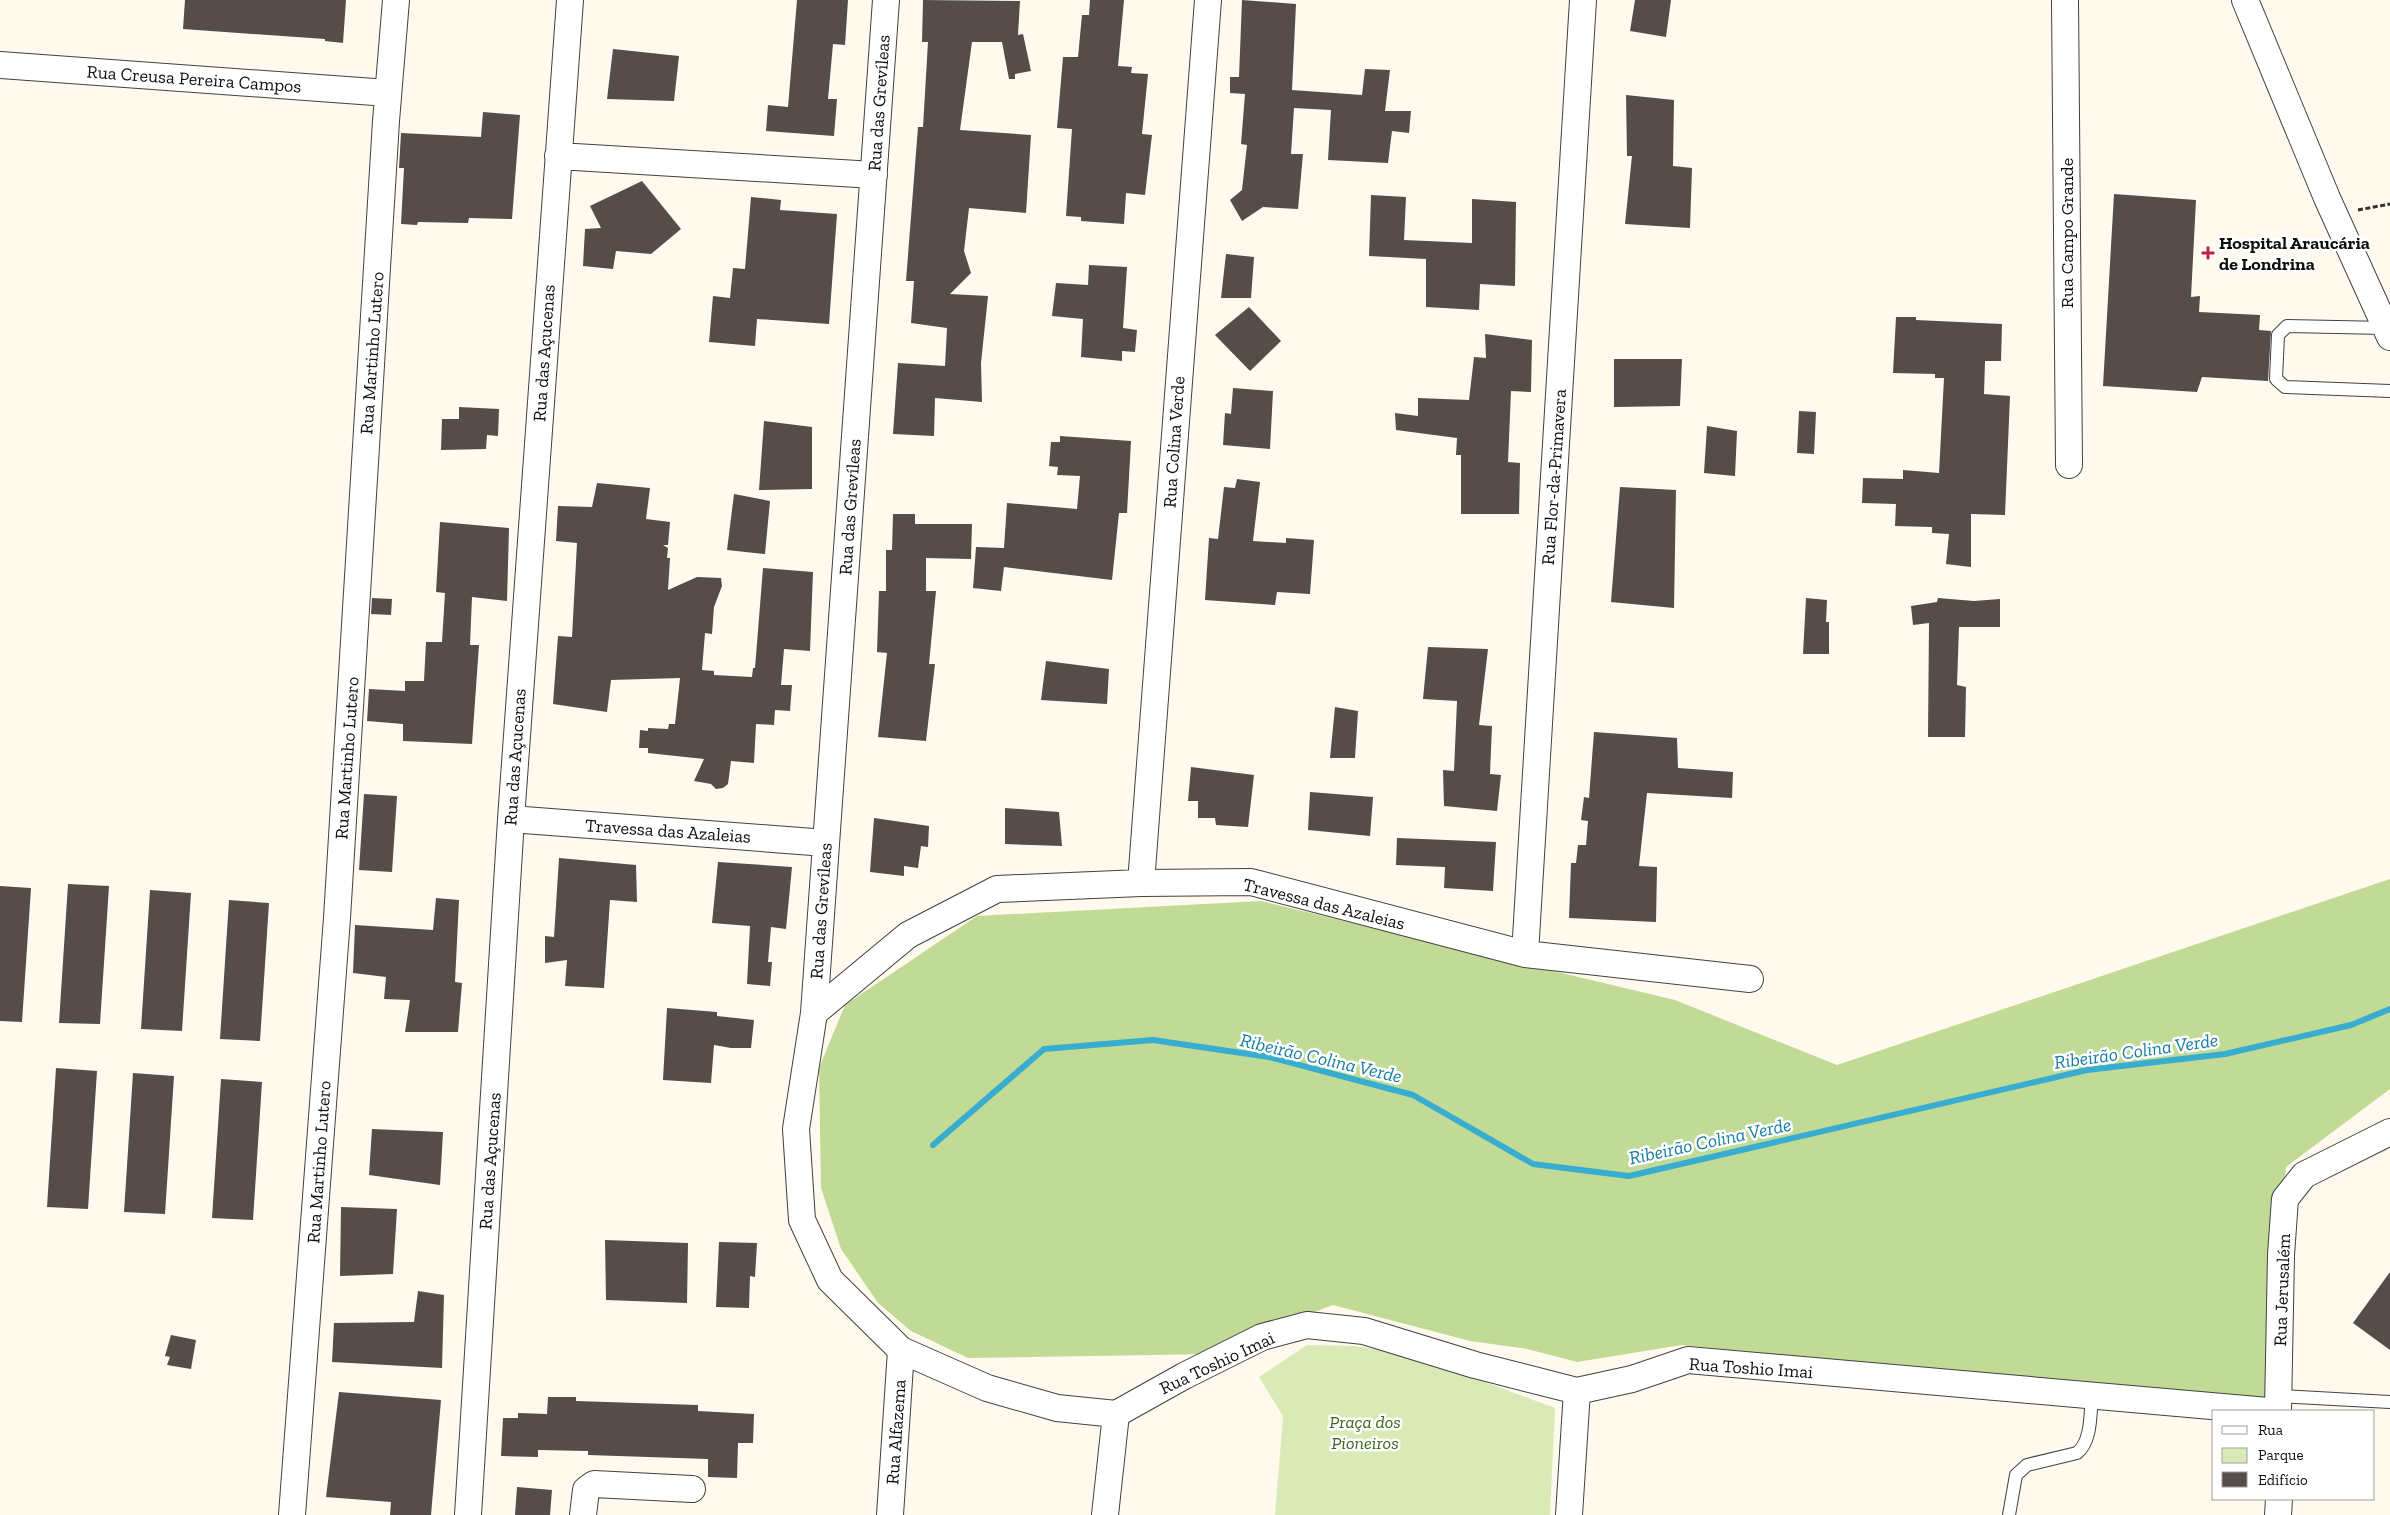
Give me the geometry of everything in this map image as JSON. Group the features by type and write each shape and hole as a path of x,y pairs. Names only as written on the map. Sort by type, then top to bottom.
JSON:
{"street":[{"name":"Rua Martinho Lutero","path":"292,1515 337,918 388,93 396,0"},
{"name":"Rua das Açucenas","path":"468,1515 511,819 570,0"},
{"name":"Rua das Grevíleas","path":"886,0 814,1014 796,1129 802,1220 830,1280 901,1350"},
{"name":"Rua Colina Verde","path":"1141,883 1208,0"},
{"name":"Rua Flor-da-Primavera","path":"1525,954 1583,0"},
{"name":"Rua Campo Grande","path":"2065,0 2069,465"},
{"path":"2245,0 2328,198 2388,333"},
{"name":"Rua Creusa Pereira Campos","path":"0,65 388,93"},
{"path":"558,156 874,175"},
{"name":"Travessa das Azaleias","path":"511,819 826,843"},
{"name":"Travessa das Azaleias","path":"814,1014 908,935 997,889 1141,883 1251,882 1525,954 1750,979"},
{"name":"Rua Jerusalém","path":"2275,1406 2281,1255 2286,1199 2304,1175 2390,1132"},
{"name":"Rua Toshio Imai","path":"1116,1414 1184,1376 1262,1338 1307,1325 1364,1331 1457,1360 1577,1391 1632,1380 1688,1360 2092,1396 2275,1406"},
{"path":"901,1350 987,1388 1057,1408 1116,1414 1105,1515"},
{"name":"Rua Alfazema","path":"890,1515 901,1350"},
{"path":"1568,1515 1577,1391"},
{"path":"583,1515 586,1490 594,1484 692,1490"},
{"path":"2278,1515 2279,1500"}],"lane":[{"path":"2388,333 2287,326 2278,334 2276,379 2286,387 2390,391"},
{"path":"2008,1515 2016,1476 2027,1465 2077,1453 2083,1448 2088,1430 2092,1396"},
{"path":"2275,1406 2390,1402"}],"path":[{"path":"2358,210 2390,204"}],"green space":[{"path":"2390,879 2390,1089 2286,1167 2268,1403 1682,1345 1577,1362 1527,1349 1470,1341 1333,1305 1242,1339 1213,1354 968,1358 911,1331 878,1303 841,1249 821,1188 819,1068 845,1005 977,916 1261,901 1675,1000 1837,1065"},
{"name":"Praça dos Pioneiros","path":"1307,1345 1355,1346 1413,1355 1555,1408 1550,1515 1275,1515 1283,1416 1259,1377"}],"building":[{"path":"185,0 346,0 343,43 325,41 325,39 183,29"},
{"path":"797,0 848,0 845,45 833,44 828,99 837,99 834,136 766,131 768,105 788,107"},
{"path":"923,0 1020,1 1018,35 1023,34 1031,71 1015,74 1015,79 1009,79 1002,42 972,42 960,130 1031,135 1026,213 969,208 964,251 971,273 950,294 988,296 981,363 982,402 935,398 934,436 893,434 898,363 945,366 947,328 911,323 914,281 906,281 918,127 923,127 928,42 922,42"},
{"path":"1090,0 1124,0 1118,66 1132,67 1131,73 1148,74 1142,134 1152,135 1145,195 1126,193 1124,224 1081,221 1081,217 1066,216 1072,129 1057,128 1063,57 1078,57 1082,15 1089,15"},
{"path":"1242,0 1296,4 1292,90 1362,95 1365,69 1390,70 1385,111 1411,111 1409,133 1392,131 1388,163 1328,160 1331,110 1294,108 1291,154 1303,154 1298,209 1263,207 1242,221 1230,200 1242,190 1247,145 1241,144 1245,94 1230,93 1230,77 1239,77"},
{"path":"1635,0 1671,0 1666,37 1630,31"},
{"path":"613,49 679,56 674,101 607,99"},
{"path":"1626,95 1674,100 1673,166 1692,168 1690,228 1625,224 1632,156 1627,156"},
{"path":"483,112 520,115 512,219 469,218 468,223 418,222 417,225 401,224 404,168 399,168 401,133 481,137"},
{"path":"642,181 681,229 651,254 616,251 613,269 583,266 585,229 601,228 590,206"},
{"name":"Hospital Araucária de Londrina","path":"2114,194 2196,200 2191,297 2200,296 2199,312 2260,315 2259,330 2271,331 2268,381 2202,377 2197,392 2103,386"},
{"path":"1371,195 1406,197 1404,240 1472,243 1472,199 1516,202 1515,286 1480,284 1479,310 1426,307 1426,259 1369,256"},
{"path":"751,197 781,200 780,210 837,214 829,324 757,319 755,346 709,342 713,296 730,298 733,268 745,269"},
{"path":"1226,254 1254,257 1251,298 1221,298"},
{"path":"1089,265 1127,267 1123,328 1137,330 1135,352 1122,351 1122,361 1081,357 1083,319 1052,316 1056,283 1088,285"},
{"path":"1249,307 1281,341 1250,371 1215,335"},
{"path":"1896,317 1916,317 1916,320 2002,324 2001,361 1985,361 1984,394 2010,396 2005,515 1971,514 1971,567 1946,564 1949,534 1932,533 1932,527 1895,526 1896,504 1862,503 1863,478 1903,479 1903,470 1939,473 1944,378 1935,378 1935,374 1893,373"},
{"path":"1485,334 1532,340 1531,392 1511,391 1508,462 1520,463 1519,514 1461,514 1461,455 1456,455 1457,438 1396,430 1395,413 1418,416 1418,398 1469,400 1474,357 1486,358"},
{"path":"1614,359 1682,359 1680,406 1614,407"},
{"path":"1233,388 1273,391 1270,449 1223,445 1225,413 1231,414"},
{"path":"459,407 499,409 498,436 487,435 486,449 441,450 442,419 459,419"},
{"path":"1799,411 1816,412 1814,454 1797,453"},
{"path":"764,421 812,427 812,489 759,490"},
{"path":"1707,426 1737,431 1735,476 1704,473"},
{"path":"1060,436 1131,441 1127,513 1119,513 1112,580 1004,567 1001,591 973,588 976,547 1004,548 1007,503 1077,509 1080,476 1057,475 1058,467 1049,466 1051,442 1060,442"},
{"path":"1237,479 1260,482 1253,541 1286,543 1286,538 1314,540 1310,594 1277,592 1275,605 1205,600 1209,538 1218,539 1224,487 1235,488"},
{"path":"597,483 650,488 646,519 670,522 668,545 663,545 668,548 667,558 670,558 668,590 697,577 721,578 722,586 714,607 712,634 705,633 702,670 714,671 714,675 752,677 753,668 755,668 763,568 813,572 810,651 784,649 781,685 792,685 790,711 775,710 774,725 756,724 754,763 731,761 728,784 723,788 716,789 711,784 694,781 704,759 648,753 648,748 639,748 640,730 648,731 648,728 668,729 669,724 675,724 680,678 611,680 607,712 553,704 558,636 572,637 577,543 556,541 558,506 592,507"},
{"path":"1620,487 1676,490 1674,608 1611,602"},
{"path":"734,494 770,501 765,554 727,550"},
{"path":"893,514 915,514 915,524 972,524 971,559 926,558 926,591 936,591 929,664 935,664 926,741 878,737 887,653 877,652 879,591 886,591 886,550 892,550"},
{"path":"440,522 509,528 507,601 472,597 470,645 479,645 472,744 403,741 403,724 367,721 369,689 405,691 405,681 424,681 426,642 442,642 445,593 436,592"},
{"path":"372,598 392,599 391,615 371,614"},
{"path":"1806,598 1827,600 1826,622 1829,622 1829,654 1803,654"},
{"path":"1938,598 1974,601 2000,599 2000,627 1959,627 1957,685 1966,687 1965,737 1928,737 1929,623 1913,625 1911,606 1937,602"},
{"path":"1428,647 1488,649 1479,725 1492,726 1490,774 1501,775 1497,811 1444,806 1443,770 1454,771 1457,701 1423,699"},
{"path":"1046,661 1109,669 1107,704 1041,700"},
{"path":"1335,707 1358,711 1355,758 1330,758"},
{"path":"1594,732 1677,738 1678,768 1733,772 1732,798 1647,793 1639,866 1657,867 1656,922 1569,918 1571,863 1576,863 1578,845 1586,845 1588,821 1581,820 1584,797 1589,798"},
{"path":"1191,767 1254,775 1248,827 1216,825 1215,818 1198,818 1198,801 1188,801"},
{"path":"1310,792 1373,797 1370,836 1308,830"},
{"path":"364,794 397,796 392,872 359,870"},
{"path":"1005,808 1059,812 1062,846 1005,844"},
{"path":"874,818 929,826 928,847 921,846 918,868 904,866 904,876 870,872"},
{"path":"1397,838 1496,842 1493,891 1444,888 1445,867 1396,865"},
{"path":"559,858 636,865 637,902 610,900 604,988 565,986 567,960 545,963 545,936 554,937"},
{"path":"718,862 792,867 786,929 771,927 768,962 772,962 770,986 747,984 750,926 712,923"},
{"path":"68,884 109,886 100,1024 59,1023"},
{"path":"0,886 31,888 22,1022 0,1021"},
{"path":"150,890 191,893 182,1031 141,1029"},
{"path":"436,898 459,900 455,982 462,983 458,1032 405,1032 410,1000 384,999 386,977 353,973 355,925 433,930"},
{"path":"229,900 269,903 260,1041 220,1039"},
{"path":"667,1008 717,1012 717,1016 754,1020 751,1048 731,1048 714,1045 711,1083 663,1080"},
{"path":"56,1068 97,1071 88,1209 47,1207"},
{"path":"133,1073 174,1076 165,1214 124,1212"},
{"path":"221,1079 262,1082 253,1220 212,1218"},
{"path":"372,1129 443,1132 440,1185 369,1175"},
{"path":"341,1207 397,1209 393,1274 340,1276"},
{"path":"605,1240 688,1243 687,1303 606,1300"},
{"path":"719,1242 757,1243 755,1277 750,1276 749,1308 716,1307"},
{"path":"2390,1272 2390,1350 2353,1323"},
{"path":"418,1291 444,1295 442,1368 332,1362 334,1323 414,1322"},
{"path":"171,1335 196,1340 191,1369 167,1365 170,1357 165,1356"},
{"path":"339,1392 441,1400 431,1515 390,1515 391,1502 326,1497"},
{"path":"548,1397 576,1397 576,1401 698,1405 698,1411 754,1414 753,1443 738,1443 737,1478 708,1477 708,1459 588,1455 588,1451 538,1450 538,1457 501,1456 503,1418 518,1418 518,1413 547,1414"},
{"path":"517,1487 552,1490 550,1515 515,1515"}],"waterway":[{"name":"Ribeirão Colina Verde","path":"933,1145 1044,1049 1153,1040 1269,1057 1413,1095 1533,1164 1629,1176 2087,1070 2225,1054 2351,1025 2390,1009"}],"place":[{"name":"Hospital Araucária de Londrina","path":"2208,253"}]}
